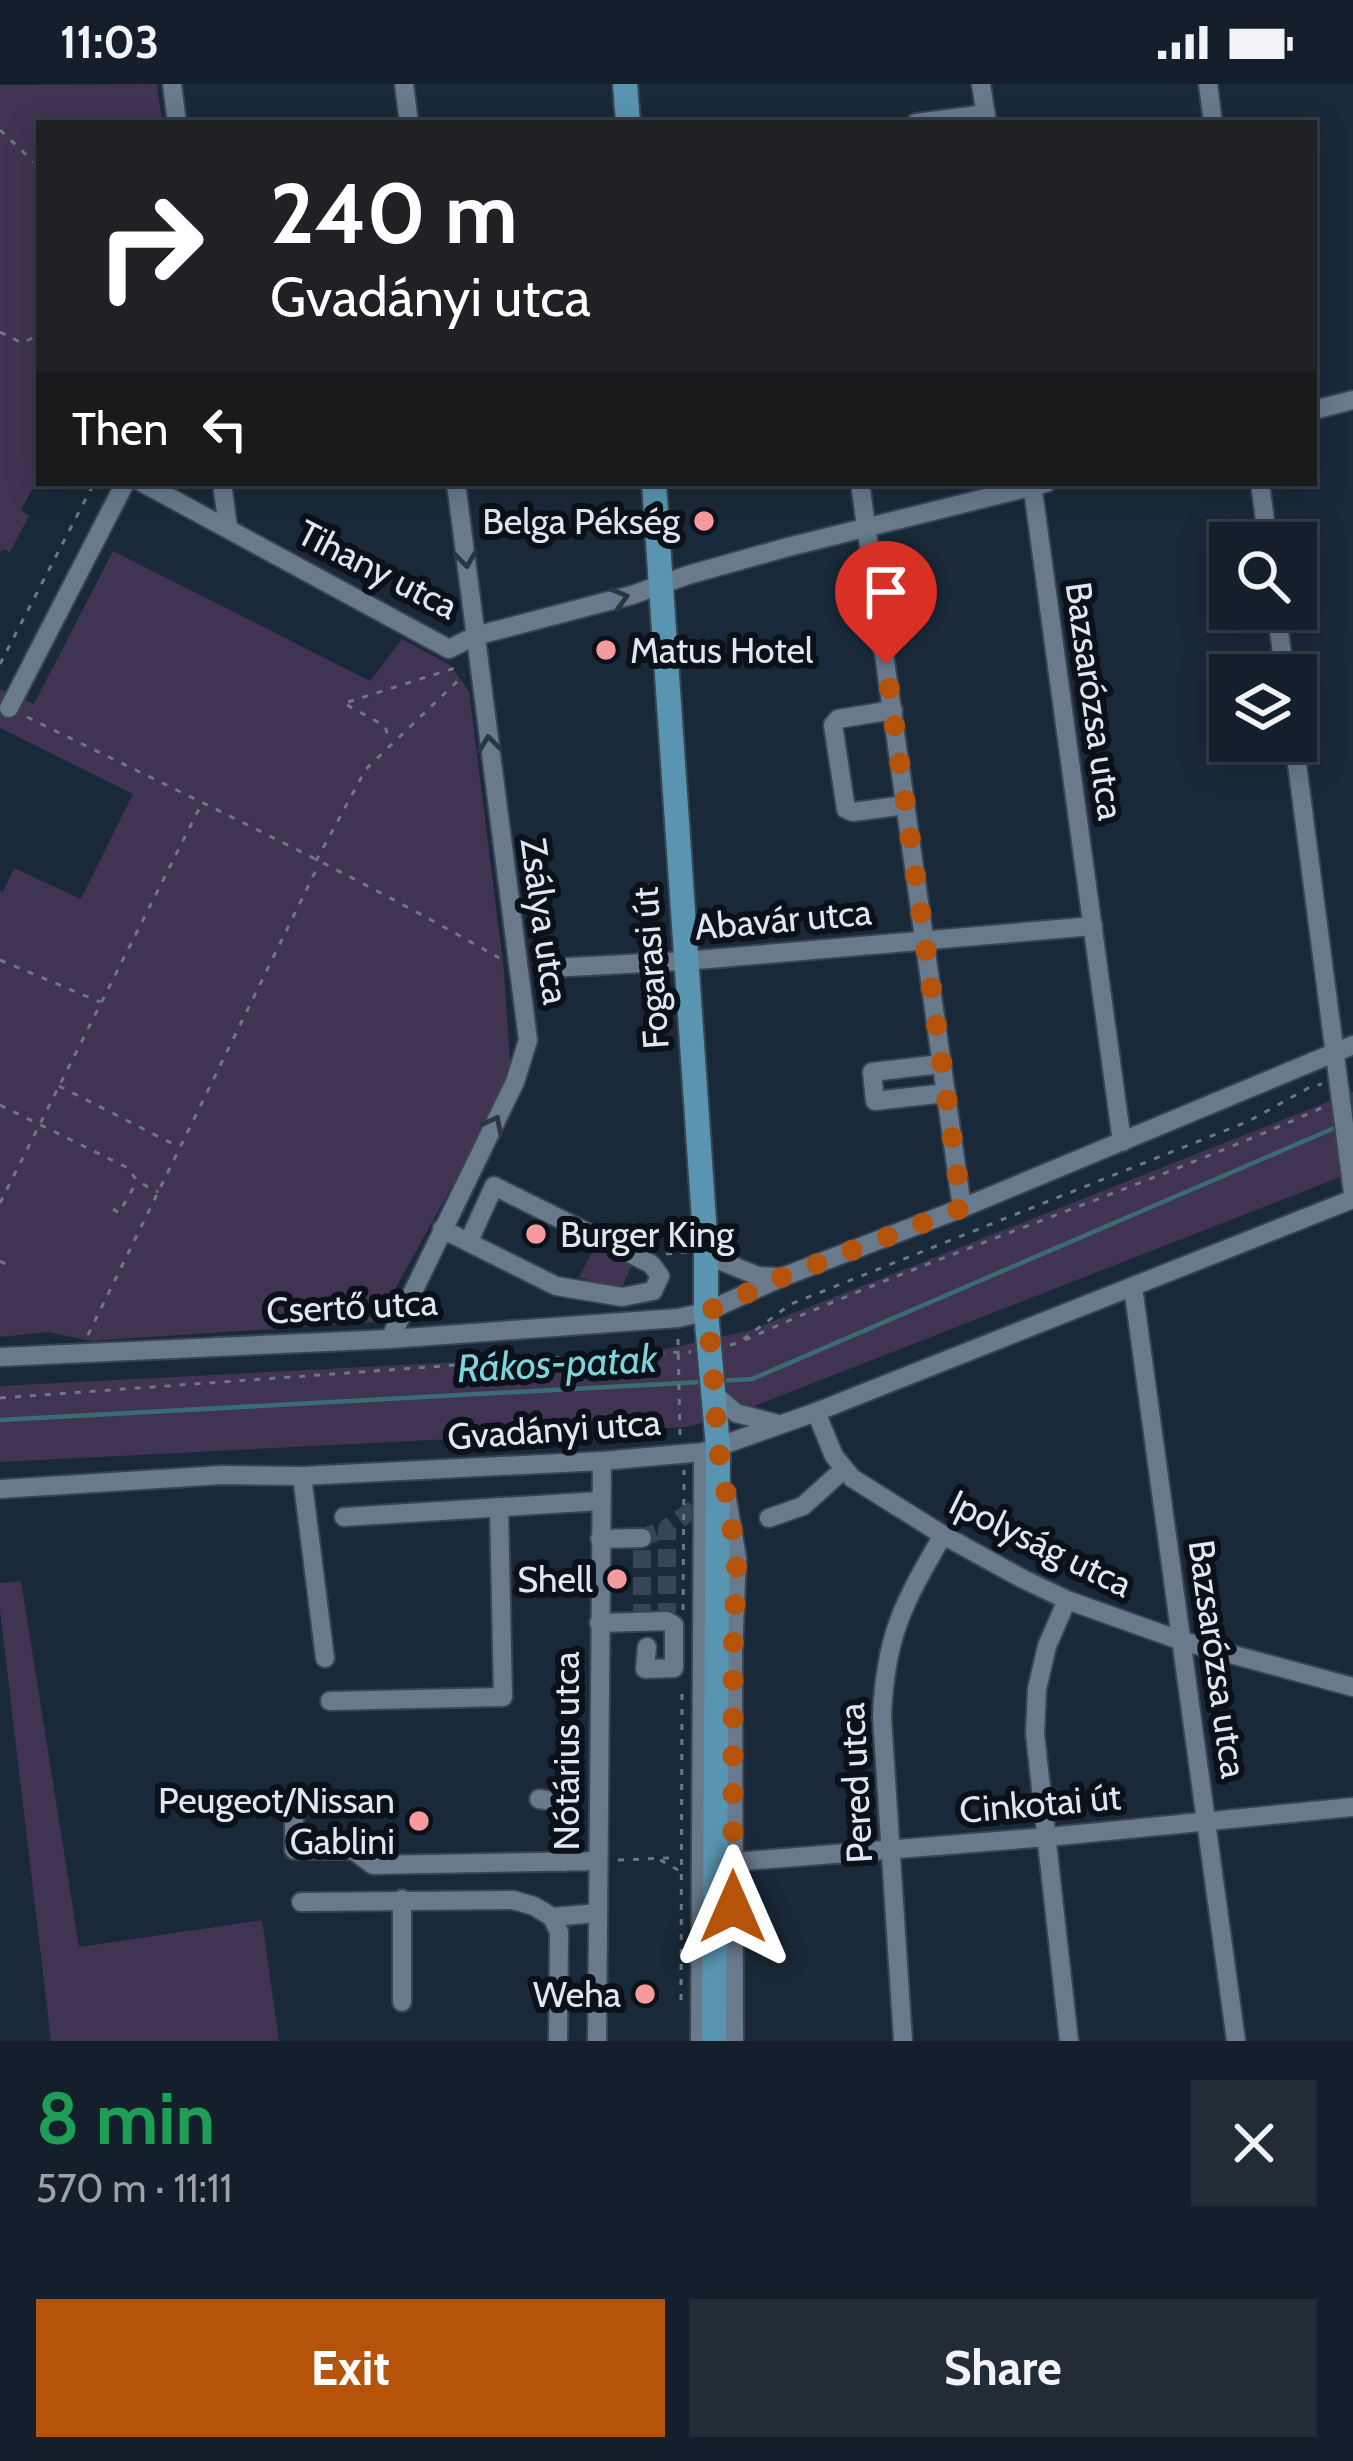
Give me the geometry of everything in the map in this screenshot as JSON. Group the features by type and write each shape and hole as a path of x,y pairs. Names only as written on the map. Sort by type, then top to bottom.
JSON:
{"main road":[{"path":"625,84 628,120"},
{"name":"Fogarasi út","path":"654,486 712,1355 709,2035"}],"street":[{"path":"172,84 177,120"},
{"path":"404,84 410,120"},
{"path":"981,84 986,119"},
{"path":"1208,84 1213,120"},
{"path":"1317,409 1353,400"},
{"path":"10,709 123,486"},
{"path":"149,486 228,527"},
{"path":"222,486 228,527"},
{"name":"Zsálya utca","path":"390,1339 515,1082 527,1040 456,486"},
{"path":"860,486 962,1208"},
{"path":"475,636 865,526 1028,486"},
{"name":"Bazsarózsa utca","path":"1036,486 1122,1142"},
{"path":"1260,486 1265,522"},
{"name":"Tihany utca","path":"228,527 449,649 475,636"},
{"path":"893,710 838,719 833,725 846,809 905,805"},
{"path":"1297,762 1344,1049 1342,1104 1353,1196"},
{"name":"Abavár utca","path":"549,968 1094,926"},
{"path":"706,1312 1344,1049"},
{"path":"941,1064 872,1072 875,1101 946,1093"},
{"path":"442,1229 556,1286 622,1298 653,1291 660,1276 651,1264 494,1186 469,1240"},
{"name":"Gvadányi utca","path":"0,1489 222,1475 682,1461 1133,1287 1353,1196"},
{"path":"706,1255 758,1276 780,1278"},
{"path":"556,1286 563,1326"},
{"name":"Bazsarózsa utca","path":"1133,1287 1236,2041"},
{"name":"Csertő utca","path":"0,1358 390,1339 706,1312"},
{"path":"713,1394 736,1413 783,1425"},
{"name":"Ipolyság utca","path":"816,1412 834,1456 852,1478 943,1535 1067,1600 1182,1641 1353,1687"},
{"name":"Fogarasi út","path":"711,1449 737,1558 734,2041"},
{"name":"Nótárius utca","path":"597,2041 602,1461"},
{"path":"770,1518 803,1506 844,1469"},
{"path":"302,1475 325,1658"},
{"path":"344,1517 600,1501"},
{"path":"330,1701 502,1697 499,1507"},
{"name":"Pered utca","path":"903,2041 882,1718 884,1673 897,1618 943,1535"},
{"path":"600,1539 642,1538"},
{"path":"1067,1600 1046,1646 1035,1734 1070,2041"},
{"path":"599,1623 658,1626"},
{"path":"294,1797 294,1850 352,1850 373,1865 598,1861"},
{"path":"539,1799 560,1802 564,1809 563,1862"},
{"name":"Cinkotai út","path":"733,1862 1353,1807"},
{"path":"402,1899 402,2002"},
{"path":"301,1902 513,1900 534,1906 552,1917 559,1932 558,2041"},
{"path":"552,1917 598,1913"}],"path":[{"path":"0,130 36,164"},
{"path":"0,332 22,343 36,336"},
{"path":"0,664 92,486"},
{"path":"390,744 385,726 348,704 458,667"},
{"path":"79,1352 366,769 465,674"},
{"path":"10,709 442,922 503,961 518,964"},
{"path":"0,1202 202,804"},
{"path":"332,833 341,838"},
{"path":"0,960 101,1003"},
{"path":"59,1086 180,1148"},
{"path":"738,1343 927,1263 1342,1104"},
{"path":"0,1105 128,1168 137,1181 158,1192"},
{"path":"112,1209 119,1214 137,1181"},
{"path":"0,1261 9,1265"},
{"path":"658,1626 682,1461 678,1318"},
{"path":"681,1999 682,1682"},
{"path":"598,1861 670,1858"},
{"path":"659,1859 681,1871"}],"shaded area":[{"path":"157,84 162,120 36,120 36,482 21,510 29,516 10,552 3,549 0,554 0,85"},
{"path":"113,551 370,681 402,639 450,665 469,691 504,971 511,1079 377,1322 90,1341 48,1332 0,1337 0,891 14,868 81,899 133,794 0,728 0,689 34,704"},
{"path":"1353,1092 1353,1172 752,1407 688,1427 0,1462 0,1386 651,1352 748,1331"},
{"path":"595,1247 632,1265 621,1290 579,1277"},
{"path":"21,1581 79,1947 262,1920 279,2041 51,2041 0,1610 0,1583"}],"waterway":[{"name":"Rákos-patak","path":"719,1381 752,1379 1339,1126"},
{"name":"Rákos-patak","path":"0,1420 701,1382"}],"tunnel":[{"path":"667,1621 667,1528 703,1502"},
{"path":"642,1622 642,1538 667,1528"}],"place":[{"name":"Belga Pékség","path":"704,521"},
{"name":"Matus Hotel","path":"606,650"},
{"name":"Burger King","path":"536,1234"},
{"name":"Shell","path":"617,1579"},
{"name":"Peugeot/Nissan Gablini","path":"419,1821"},
{"name":"Weha","path":"645,1994"}],"route":[{"path":"733,1907 737,1558 718,1447 706,1312 780,1278 962,1208 886,664"}]}
